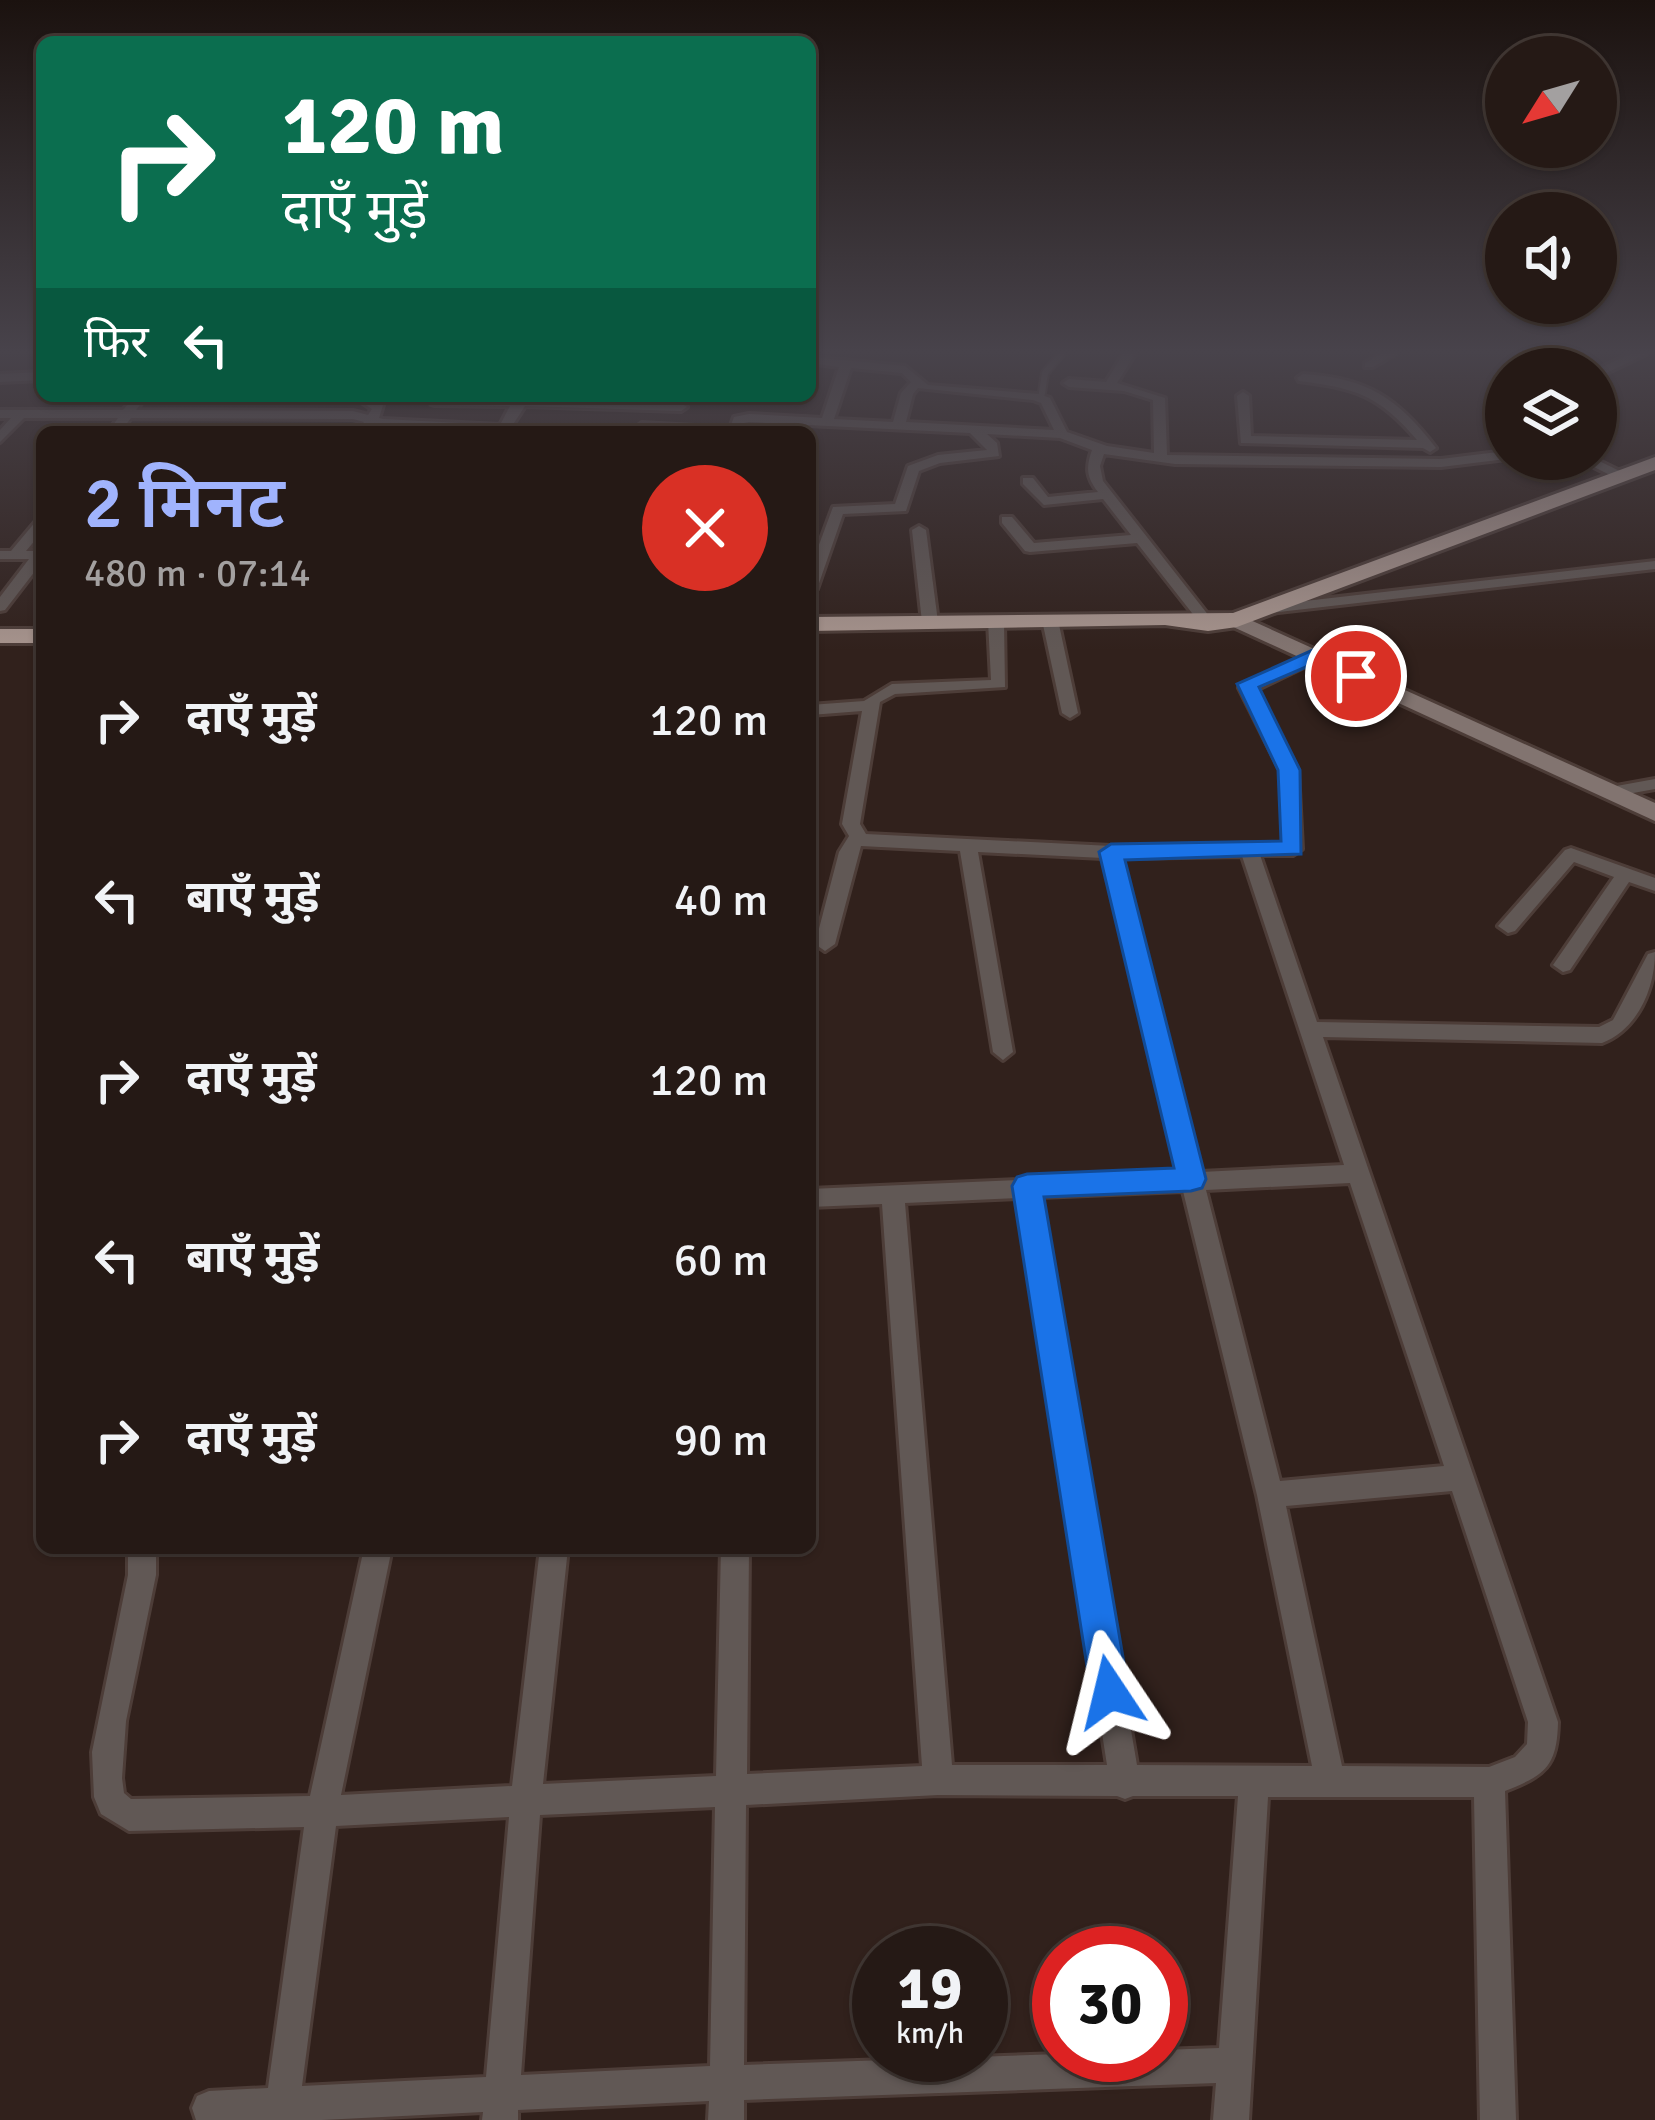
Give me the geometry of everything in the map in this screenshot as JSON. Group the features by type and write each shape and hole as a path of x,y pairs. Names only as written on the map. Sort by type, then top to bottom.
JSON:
{"highway":[{"path":"816,624 1165,618 1208,624 1237,620 1655,463"},
{"path":"0,636 36,636"}],"main road":[{"path":"1237,620 1655,813"}],"street":[{"path":"816,572 838,510 901,508 914,469 938,458 994,453"},
{"path":"1098,453 1093,474 1208,624"},
{"path":"1127,453 1161,459 1442,463 1485,458"},
{"path":"1161,453 1161,459"},
{"path":"1434,453 1442,463"},
{"path":"1617,473 1623,476"},
{"path":"1028,481 1044,500 1107,495"},
{"path":"1007,520 1030,548 1141,538"},
{"path":"8,555 36,529"},
{"path":"919,530 930,622"},
{"path":"0,607 36,561"},
{"path":"1263,609 1655,565"},
{"path":"1050,620 1070,713"},
{"path":"996,621 999,684 892,689 872,700 851,824 857,837 870,843 1111,852 1286,851 1296,844 1288,801 1289,770 1248,684 1313,656"},
{"path":"816,710 871,705"},
{"path":"1611,792 1655,784"},
{"path":"825,944 857,837"},
{"path":"968,847 1003,1052"},
{"path":"1111,852 1270,1495 1330,1779"},
{"path":"142,1554 108,1759 109,1797 116,1809 130,1815 938,1780 1489,1782 1525,1768 1542,1750 1544,1722 1250,853"},
{"path":"1508,926 1571,854 1655,885"},
{"path":"1563,965 1626,873"},
{"path":"1308,1029 1602,1035 1620,1024 1655,959"},
{"path":"816,1198 1355,1174"},
{"path":"1027,1186 1125,1784"},
{"path":"893,1195 938,1780"},
{"path":"1270,1495 1461,1477"},
{"path":"283,2102 322,1810 377,1554"},
{"path":"500,2106 526,1797 553,1554"},
{"path":"725,2120 735,1554"},
{"path":"1232,2120 1254,1781"},
{"path":"1489,1782 1498,2120"},
{"path":"209,2108 283,2102 500,2106 725,2083 1234,2065"}],"route":[{"path":"1110,1692 1027,1186 1191,1179 1111,852 1293,849 1289,770 1248,684 1313,656 1356,676"}]}
